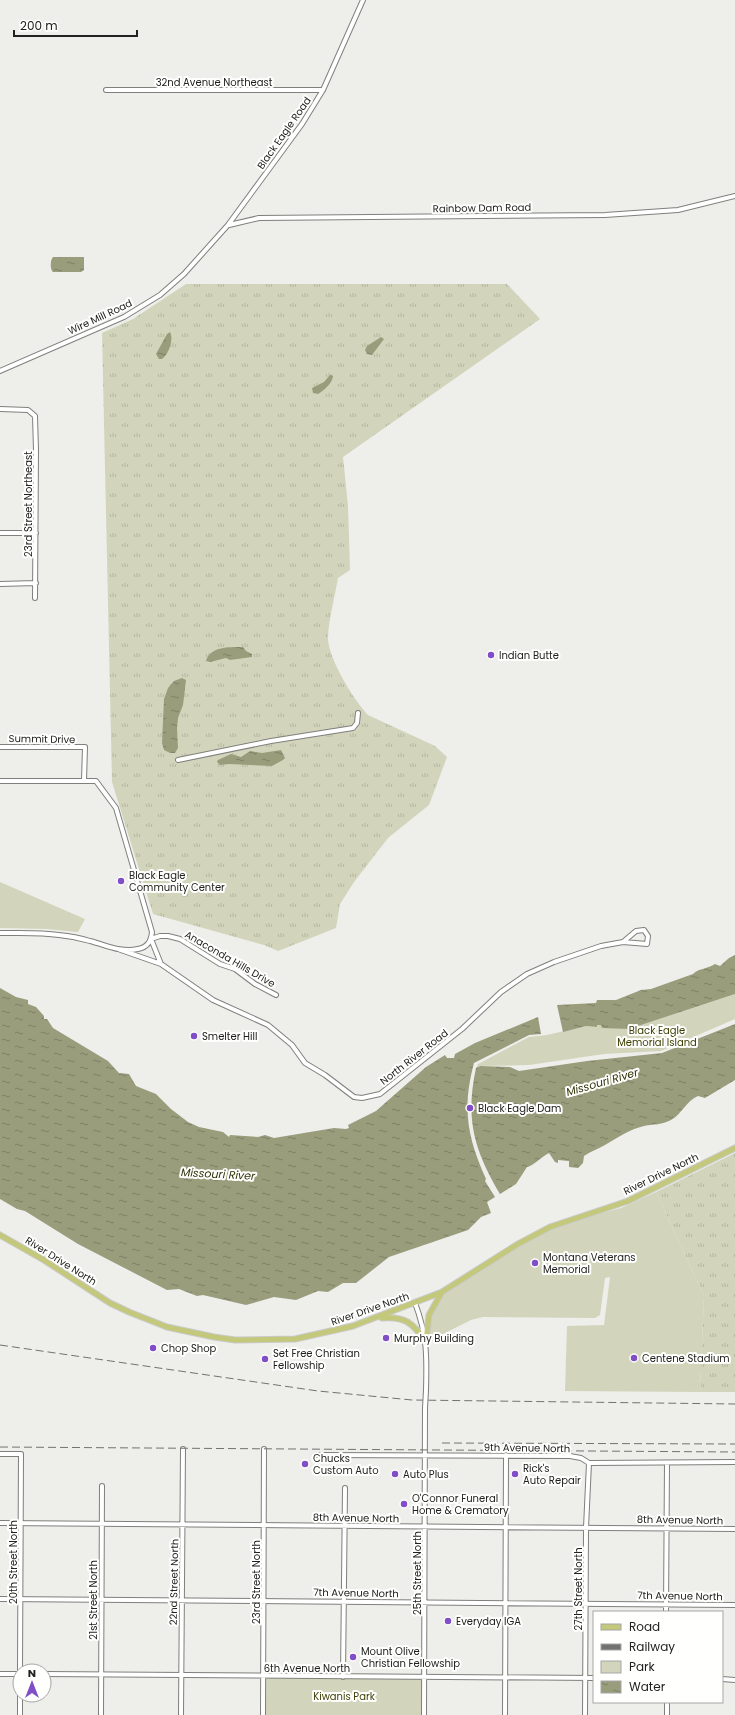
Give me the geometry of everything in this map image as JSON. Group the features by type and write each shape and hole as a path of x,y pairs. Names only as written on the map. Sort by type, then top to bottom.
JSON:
{"main road":[{"name":"River Drive North","path":"0,1235 44,1260 110,1302 148,1320 189,1332 235,1340 295,1339 334,1331 376,1318 442,1292 518,1244 550,1227 623,1203 735,1148"},
{"path":"426,1342 430,1315 442,1292"},
{"path":"376,1318 396,1317 403,1319 418,1330 426,1342"}],"street":[{"name":"Black Eagle Road","path":"228,225 302,124 323,90 362,0"},
{"name":"32nd Avenue Northeast","path":"106,90 323,90"},
{"name":"Rainbow Dam Road","path":"228,225 259,218 605,215 678,210 735,196"},
{"name":"Wire Mill Road","path":"0,370 124,317 160,295 184,274 228,225"},
{"name":"23rd Street Northeast","path":"0,409 28,410 35,416 35,598"},
{"path":"0,533 36,533"},
{"path":"0,584 36,583"},
{"path":"178,760 271,741 353,728 357,723 358,713"},
{"name":"Summit Drive","path":"0,747 85,747 84,781"},
{"path":"0,781 96,781 116,808 152,932 151,939 160,964"},
{"name":"North River Road","path":"0,933 59,935 90,941 160,964 213,1000 268,1025 292,1045 304,1063 325,1075 354,1097 362,1098 380,1094 462,1029 501,992 527,974 577,954 623,942 647,944 648,936 644,930 636,931 623,942"},
{"name":"Anaconda Hills Drive","path":"151,939 160,936 168,936 180,940 220,964 235,969 255,984 276,995"},
{"name":"North River Road","path":"118,949 139,949 148,945 151,939"},
{"path":"415,1303 426,1342"},
{"name":"25th Street North","path":"424,1715 426,1342"},
{"name":"22nd Street North","path":"181,1715 183,1449"},
{"name":"23rd Street North","path":"263,1715 264,1449"},
{"name":"20th Street North","path":"0,1454 22,1454 20,1663"},
{"name":"9th Avenue North","path":"317,1454 570,1456 581,1458 589,1463 735,1462"},
{"path":"505,1715 506,1455"},
{"name":"27th Street North","path":"585,1715 586,1528 589,1463"},
{"path":"666,1611 668,1528 667,1463"},
{"name":"21st Street North","path":"101,1715 102,1486"},
{"path":"343,1677 345,1488"},
{"name":"8th Avenue North","path":"0,1523 735,1529"},
{"name":"7th Avenue North","path":"0,1599 735,1605"},
{"path":"0,1674 12,1674"},
{"name":"6th Avenue North","path":"52,1674 593,1678"},
{"path":"723,1680 735,1680"},
{"path":"20,1703 20,1715"},
{"path":"667,1703 667,1715"}],"green space":[{"path":"186,284 507,284 540,319 343,457 348,506 350,570 338,578 329,625 329,648 337,668 349,690 368,715 435,746 447,757 429,805 388,838 354,882 340,904 336,928 278,951 264,945 153,914 112,782 102,333 133,319"},
{"path":"0,882 85,919 78,932 47,929 0,928"},
{"name":"Black Eagle Memorial Island","path":"735,994 735,1019 661,1051 604,1054 529,1065 480,1066 476,1068 478,1064 529,1037 547,1035 586,1026 597,1027 597,1025 629,1029"},
{"path":"735,1153 735,1392 700,1392 704,1296 656,1192"},
{"path":"656,1192 704,1296 700,1392 565,1391 567,1326 604,1325 610,1277 605,1278 600,1315 595,1318 483,1317 471,1320 437,1337 431,1336 430,1324 433,1312 447,1291 534,1238 555,1228 572,1221 621,1208"},
{"name":"Kiwanis Park","path":"264,1676 424,1677 424,1715 263,1715"}],"water":[{"path":"53,257 84,257 84,270 81,272 53,272 51,269 51,260"},
{"path":"170,332 171,342 169,350 165,357 159,359 156,354 167,334"},
{"path":"381,337 384,339 372,355 367,354 365,350 367,346"},
{"path":"330,375 333,376 331,382 323,391 318,394 313,393 312,388 324,382"},
{"path":"243,647 246,651 252,654 252,657 230,660 226,658 210,662 206,661 212,652 221,648"},
{"path":"182,678 186,680 183,705 178,718 178,748 175,753 170,753 164,750 162,743 164,699 168,688 174,681"},
{"path":"281,750 285,758 272,766 220,765 217,762 218,760 231,754 241,757 250,751 262,753"},
{"path":"735,955 735,994 629,1029 602,1028 601,1025 597,1025 597,1027 586,1026 563,1032 557,1005 596,1003 597,1000 616,1000 641,990 651,989 693,974 715,964 720,966"},
{"name":"Missouri River","path":"0,988 16,997 28,1000 28,1004 36,1007 44,1016 44,1019 47,1019 53,1028 108,1061 119,1073 129,1074 136,1086 156,1094 171,1109 188,1122 199,1127 223,1132 229,1137 230,1135 258,1137 265,1135 274,1138 334,1128 346,1129 349,1128 348,1125 376,1111 426,1067 445,1055 447,1058 454,1058 455,1054 475,1043 538,1017 541,1034 529,1035 474,1063 468,1094 468,1122 474,1149 486,1179 485,1181 495,1197 487,1202 491,1213 481,1217 468,1230 389,1257 356,1283 343,1283 328,1292 318,1291 296,1300 274,1297 246,1305 203,1295 197,1296 179,1289 167,1290 78,1244 25,1211 17,1209 0,1199"},
{"name":"Missouri River","path":"735,1024 735,1080 705,1098 698,1096 694,1098 671,1120 664,1123 634,1129 589,1153 584,1156 583,1163 578,1168 569,1167 569,1161 558,1160 558,1163 555,1162 549,1153 527,1167 516,1184 500,1194 484,1163 474,1134 471,1103 476,1068 480,1066 510,1067 519,1071 587,1061 662,1053"}],"railway":[{"path":"0,1345 318,1391 412,1400 735,1404"},
{"path":"442,1443 735,1444"},
{"path":"0,1447 735,1452"}],"place":[{"name":"Indian Butte","path":"491,655"},
{"name":"Black Eagle Community Center","path":"121,881"},
{"name":"Smelter Hill","path":"194,1036"},
{"name":"Black Eagle Dam","path":"470,1108"},
{"name":"Montana Veterans Memorial","path":"535,1263"},
{"name":"Murphy Building","path":"386,1338"},
{"name":"Chop Shop","path":"153,1348"},
{"name":"Centene Stadium","path":"634,1358"},
{"name":"Set Free Christian Fellowship","path":"265,1359"},
{"name":"Chucks Custom Auto","path":"305,1464"},
{"name":"Auto Plus","path":"395,1474"},
{"name":"Rick's Auto Repair","path":"515,1474"},
{"name":"O'Connor Funeral Home & Crematory","path":"404,1504"},
{"name":"Everyday IGA","path":"448,1621"},
{"name":"Mount Olive Christian Fellowship","path":"353,1657"}]}
